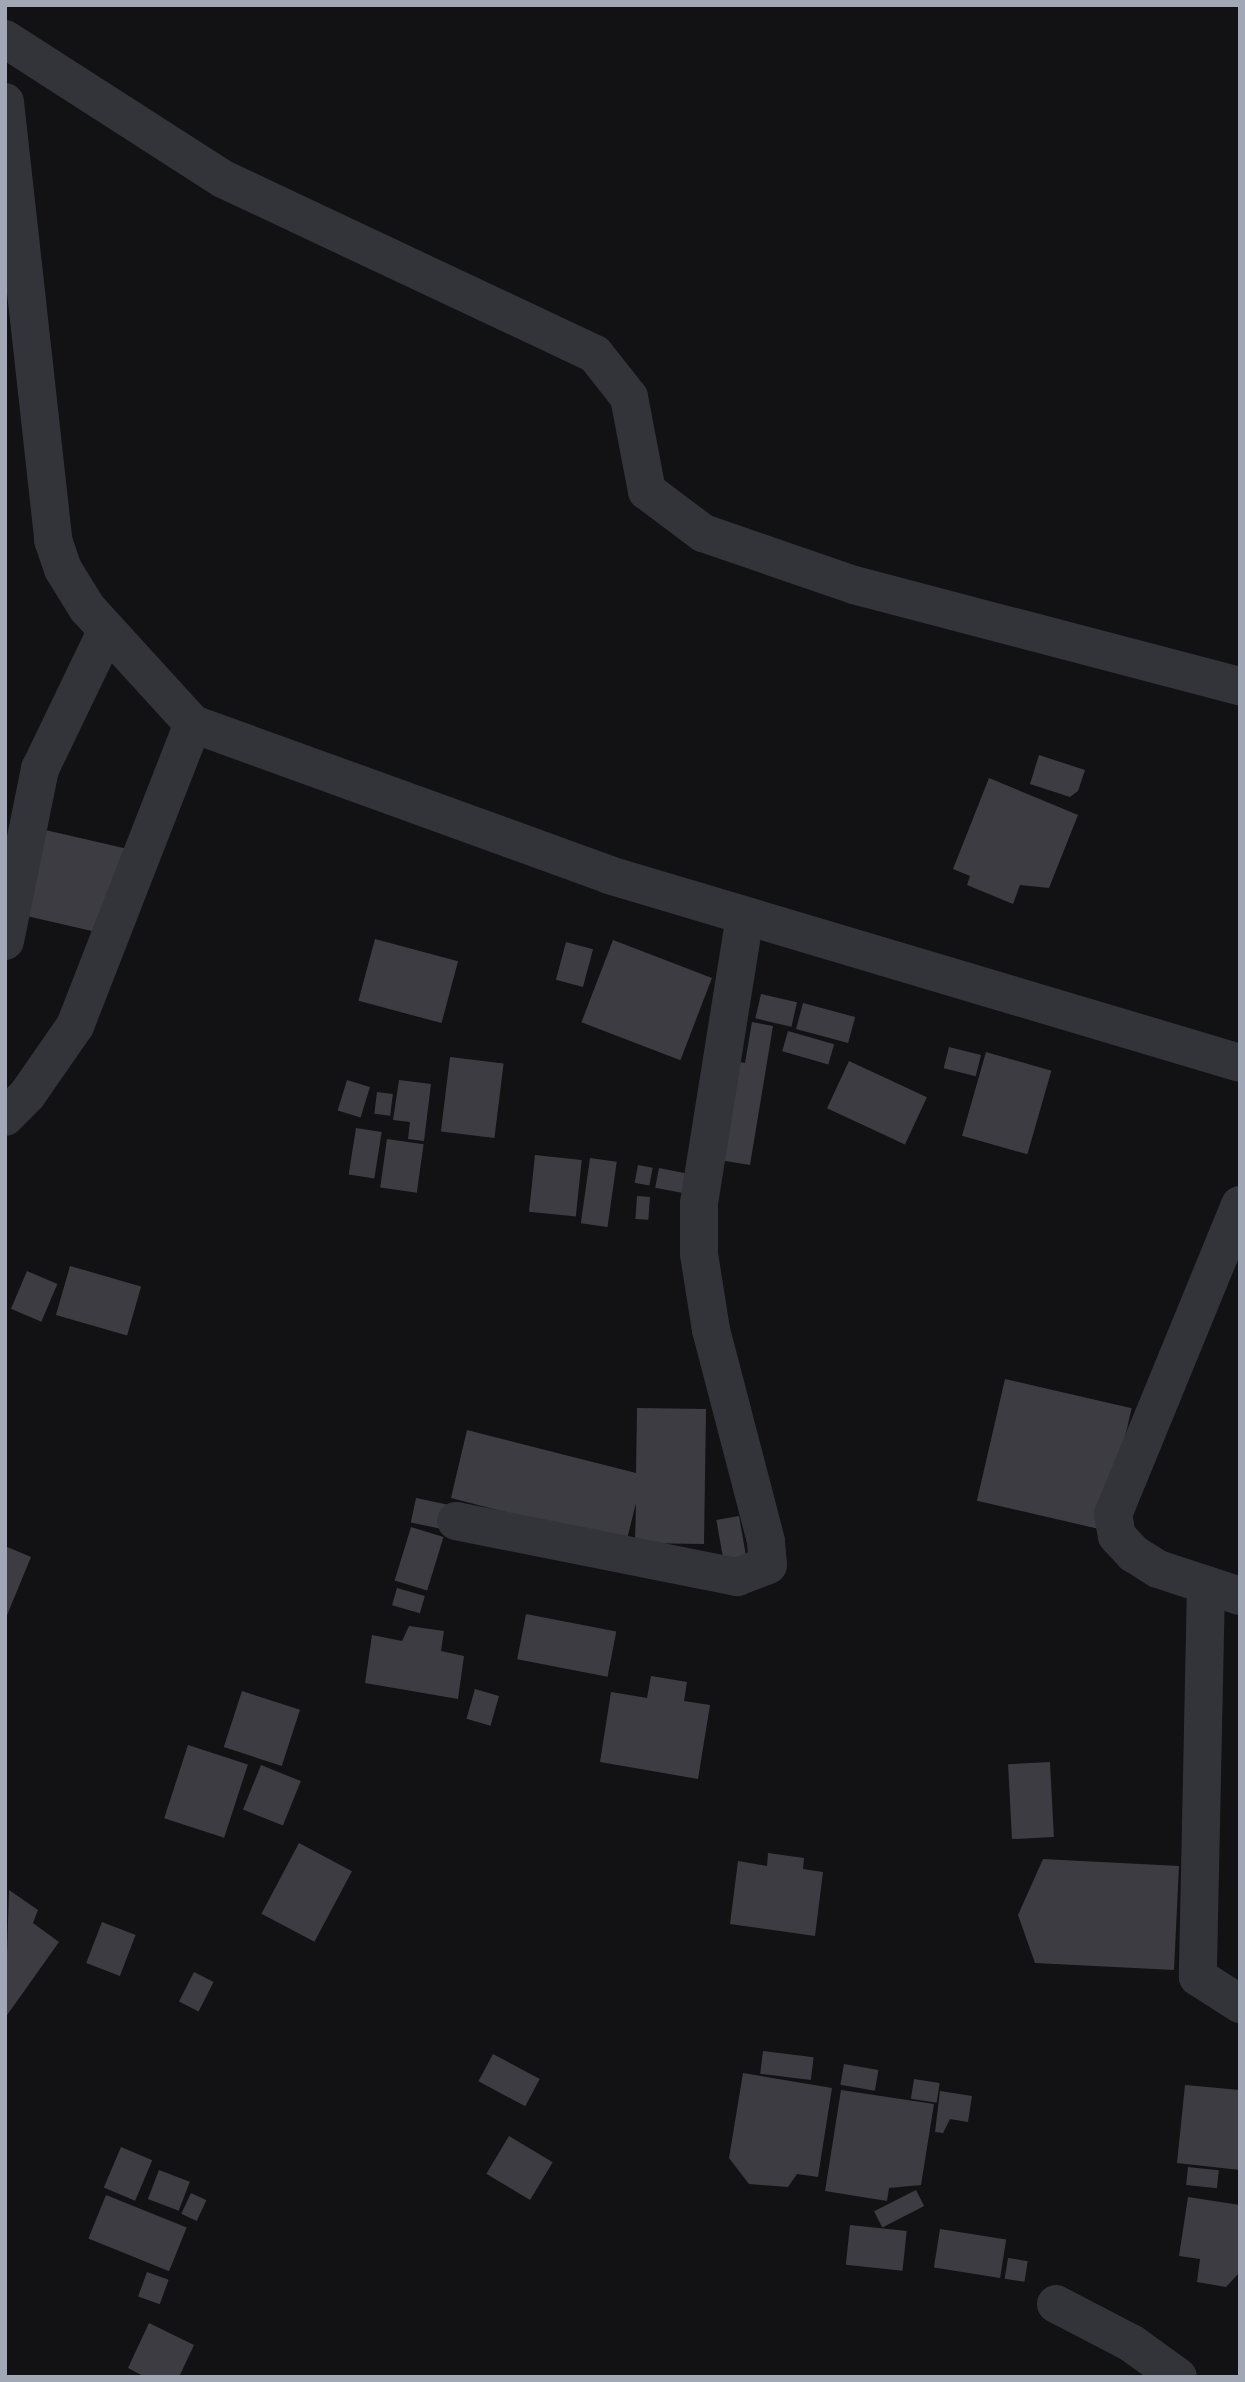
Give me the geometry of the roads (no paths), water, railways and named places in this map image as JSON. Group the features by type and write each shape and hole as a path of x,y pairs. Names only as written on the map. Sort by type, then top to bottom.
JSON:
{"street":[{"path":"5,39 223,179 595,354 629,397 647,491 703,533 854,585 1240,686"},
{"path":"5,102 11,204 53,540 63,569 107,630 193,724 609,875 1240,1063"},
{"path":"5,941 40,769 107,630"},
{"path":"5,1117 41,1078 75,1026 193,724"},
{"path":"456,1521 737,1577 768,1566 766,1541 711,1330 699,1254 699,1203 745,916"},
{"path":"1240,1205 1113,1514 1117,1536 1134,1554 1158,1569 1223,1590 1198,1977 1240,2004"},
{"path":"1056,2304 1132,2343 1178,2377"}]}
